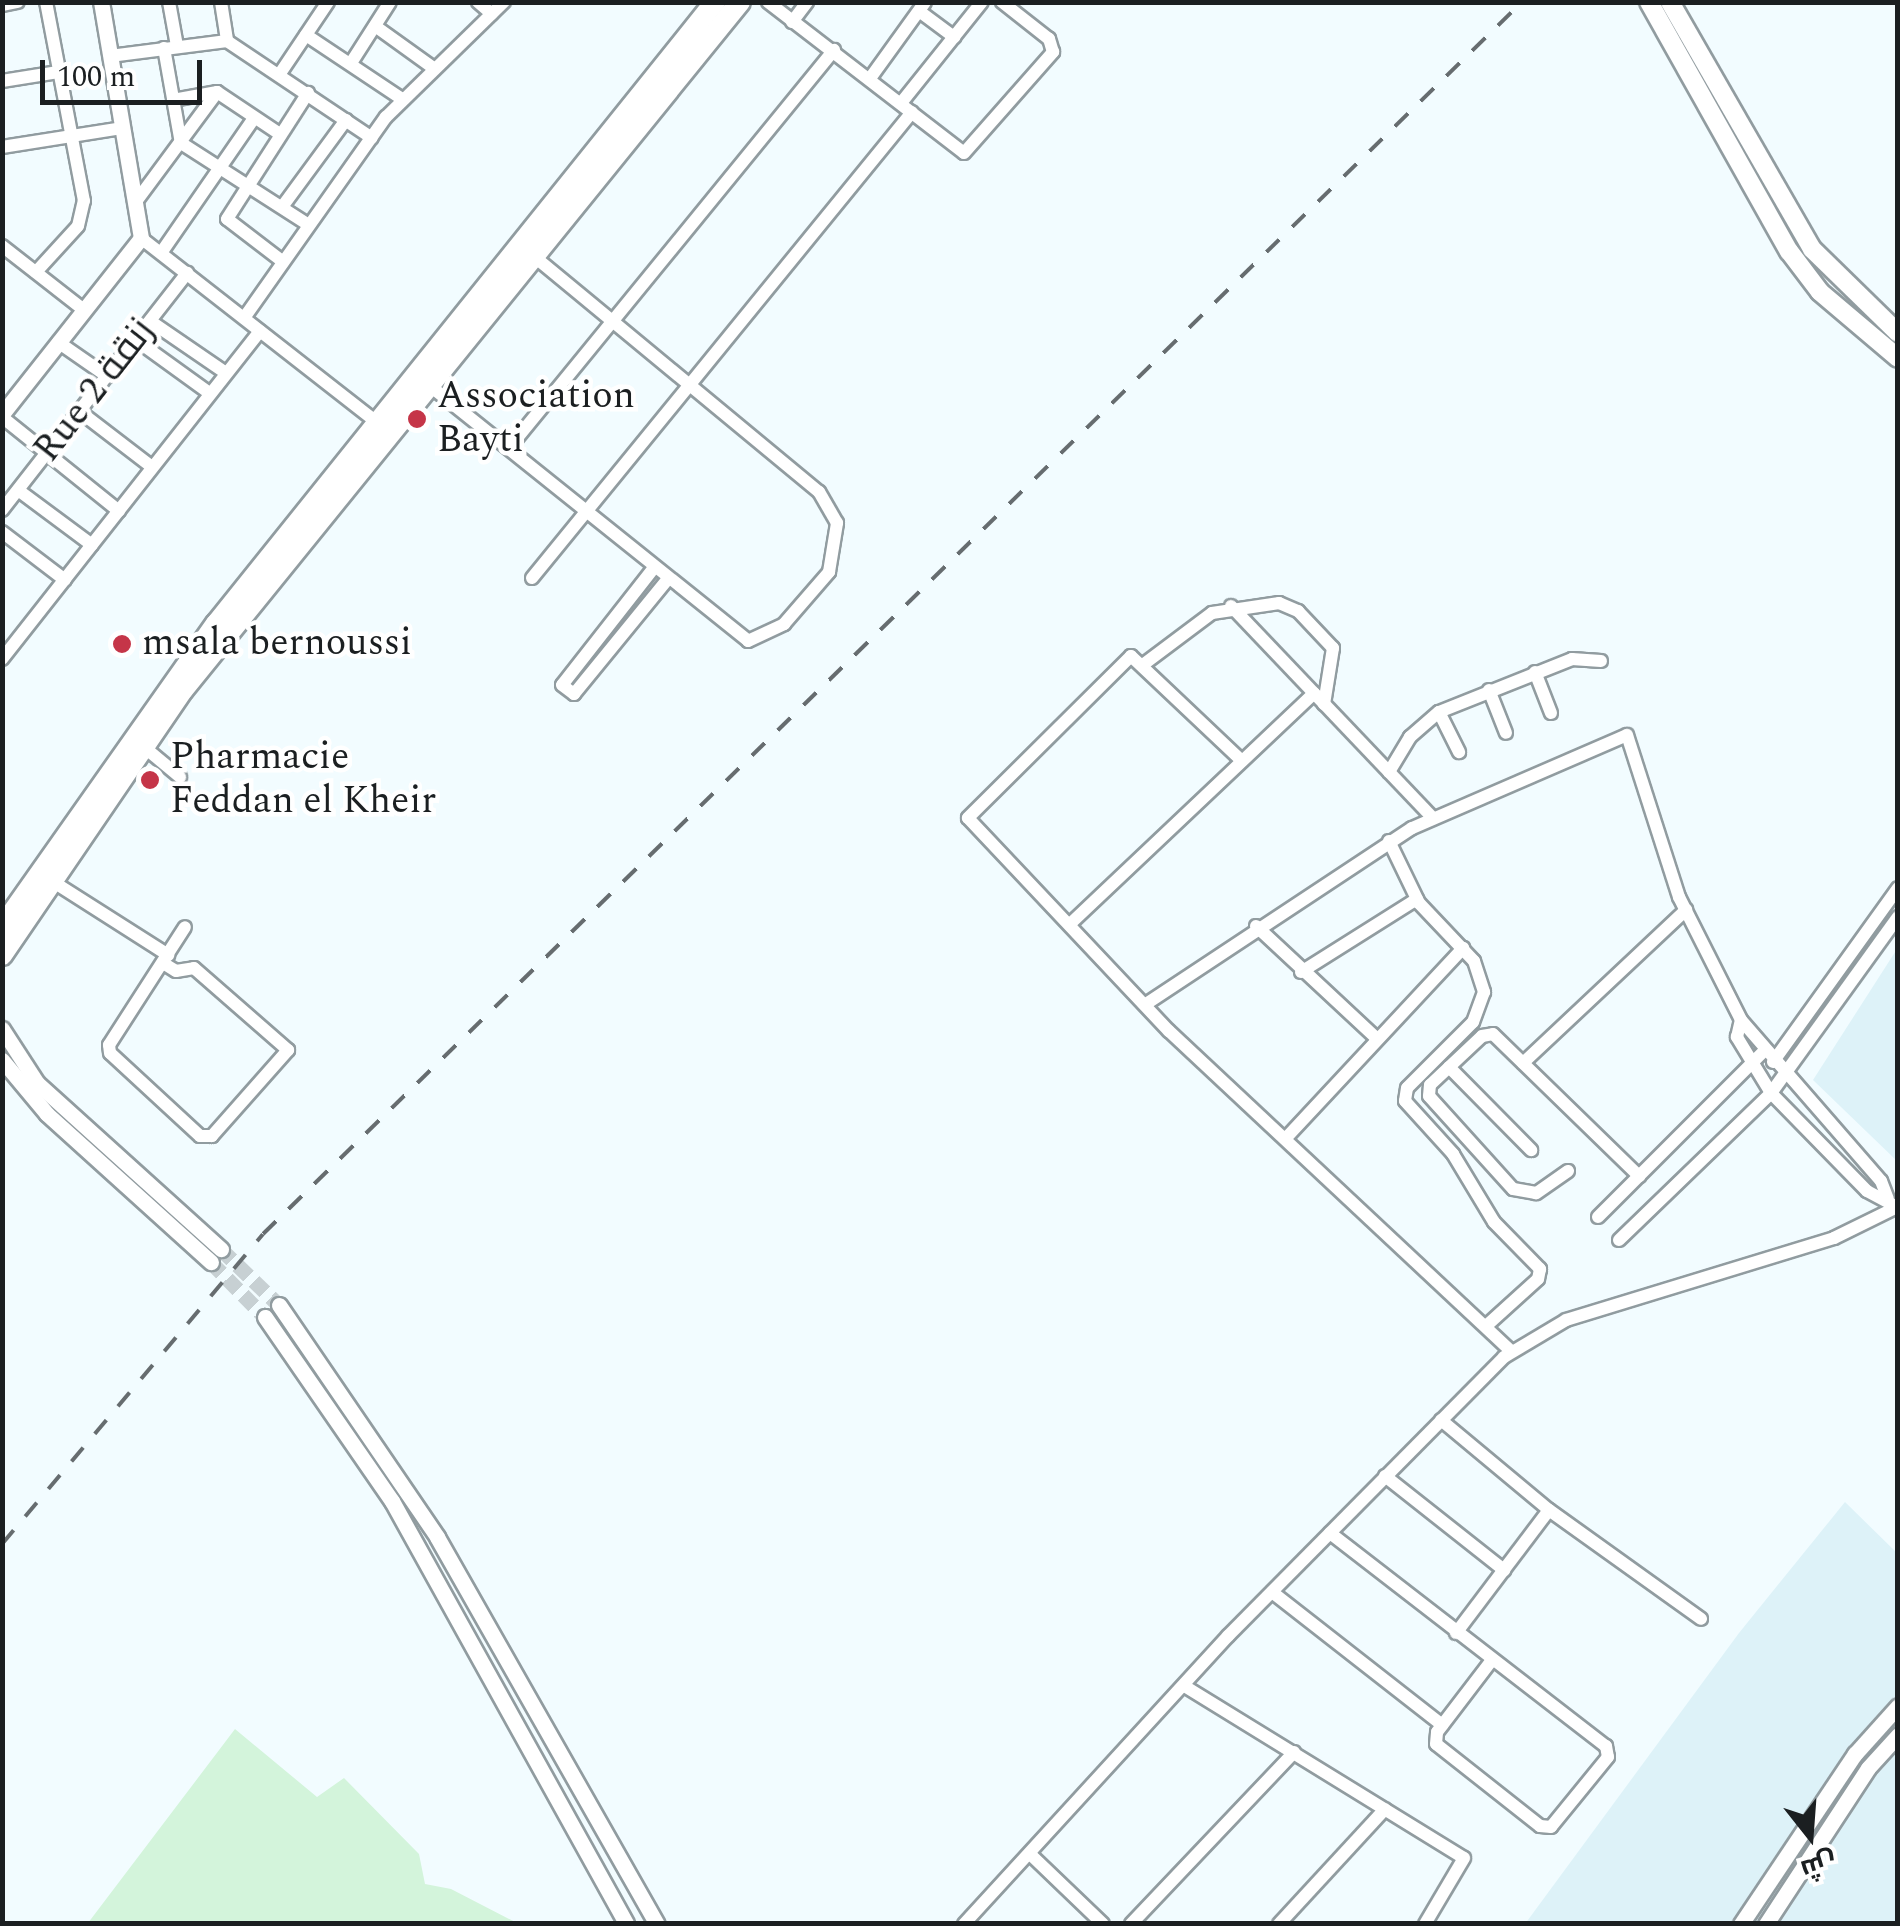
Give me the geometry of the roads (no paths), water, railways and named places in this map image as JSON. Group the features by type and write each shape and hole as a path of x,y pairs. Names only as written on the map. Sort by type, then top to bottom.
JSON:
{"main road":[{"path":"2,927 171,682 382,427 716,2"},
{"path":"2,955 144,747 382,427 429,385 740,2"},
{"path":"1649,2 1789,251 1820,292 1898,358"},
{"path":"1670,2 1812,249 1898,334"}],"street":[{"path":"2,5 18,2"},
{"path":"36,272 83,214 46,2"},
{"path":"102,2 141,238 382,427"},
{"path":"170,2 172,100 181,143 307,224"},
{"path":"221,2 227,41"},
{"path":"279,75 328,2"},
{"path":"351,63 390,2"},
{"path":"478,2 492,14"},
{"path":"244,318 307,224 402,98 504,2"},
{"path":"768,2 872,77 964,152 1053,52 1049,39 1002,2"},
{"path":"792,22 807,2"},
{"path":"532,578 691,384 906,108 982,2"},
{"path":"872,77 922,7 954,37"},
{"path":"375,26 432,66"},
{"path":"306,35 402,98"},
{"path":"110,56 227,41 372,138"},
{"path":"509,448 834,50"},
{"path":"2,81 58,72"},
{"path":"172,100 217,92 280,134"},
{"path":"135,203 217,92"},
{"path":"282,261 226,219 308,93"},
{"path":"161,253 254,118"},
{"path":"282,207 346,120"},
{"path":"2,147 122,128"},
{"path":"119,511 46,454 5,407 141,238"},
{"path":"2,246 84,310"},
{"path":"429,385 737,634 759,640 784,624 829,572 839,540 820,492 533,255"},
{"name":"Rue 2 زنقة","path":"2,510 187,273"},
{"path":"150,320 224,372"},
{"path":"2,658 8,641 65,580 208,392 260,331"},
{"path":"136,340 208,392"},
{"path":"58,342 106,376"},
{"path":"79,411 152,467"},
{"path":"18,490 92,545"},
{"path":"2,532 65,580"},
{"path":"653,569 562,685 574,694 667,580"},
{"path":"1232,606 1432,817"},
{"path":"1070,924 1242,762 1319,699 1334,664 1330,643 1292,607 1232,606 1197,620 1144,664"},
{"path":"602,634 615,644"},
{"path":"1242,762 1144,664 1125,658 968,812 969,821 1146,1004 1512,1351"},
{"path":"1389,772 1410,736 1439,712 1572,659 1601,662"},
{"path":"1535,672 1551,713"},
{"path":"1489,690 1506,733"},
{"path":"1439,712 1459,752"},
{"path":"1146,1004 1256,926 1389,841 1432,817 1627,734 1686,910 1740,1020 1754,1028 1769,1056 1882,1181 1888,1198"},
{"path":"144,747 180,777"},
{"path":"1389,841 1417,899 1463,948 1481,976 1481,1008 1404,1098 1452,1154 1494,1222 1540,1269 1538,1279 1486,1326"},
{"path":"52,881 166,959 176,971 194,968 288,1050 212,1136 200,1136 110,1053 166,959 185,927"},
{"path":"1598,1217 1750,1066 1769,1056 1898,888"},
{"path":"1301,972 1417,899"},
{"path":"1523,1062 1686,910"},
{"path":"1618,1240 1771,1092 1898,917"},
{"path":"1256,926 1301,972 1378,1039"},
{"path":"1869,930 1882,940"},
{"path":"1286,1138 1463,948"},
{"path":"964,1924 1272,1592 1512,1351 1584,1314 1849,1233 1898,1207 1888,1198 1867,1191 1771,1092 1750,1066 1737,1037 1740,1020"},
{"path":"2,1029 37,1083 216,1256 46,1114 2,1060"},
{"path":"1568,1171 1536,1193 1509,1187 1430,1096 1430,1085 1489,1034 1640,1176"},
{"path":"1449,1067 1531,1150"},
{"path":"279,1305 437,1537 658,1924"},
{"path":"265,1317 361,1452 626,1924"},
{"path":"1441,1420 1548,1510 1701,1619"},
{"path":"361,1452 375,1441"},
{"path":"1385,1476 1504,1570"},
{"path":"1456,1633 1548,1510"},
{"path":"1330,1533 1604,1743 1608,1757 1554,1825 1543,1827 1437,1747 1442,1726 1492,1660"},
{"path":"1272,1592 1442,1726"},
{"path":"1186,1688 1464,1858 1425,1924"},
{"path":"1742,1924 1855,1754 1898,1706"},
{"path":"1766,1924 1868,1768 1898,1735"},
{"path":"1131,1924 1294,1752"},
{"path":"1279,1924 1385,1809"},
{"path":"1030,1854 1103,1924"}],"tunnel":[{"path":"221,1249 279,1305"},
{"path":"211,1262 265,1317"}],"railway":[{"path":"2,1544 263,1234 1522,2"}],"place":[{"name":"Association Bayti","path":"417,419"},
{"name":"msala bernoussi","path":"122,644"},
{"name":"Pharmacie Feddan el Kheir","path":"150,780"}]}
